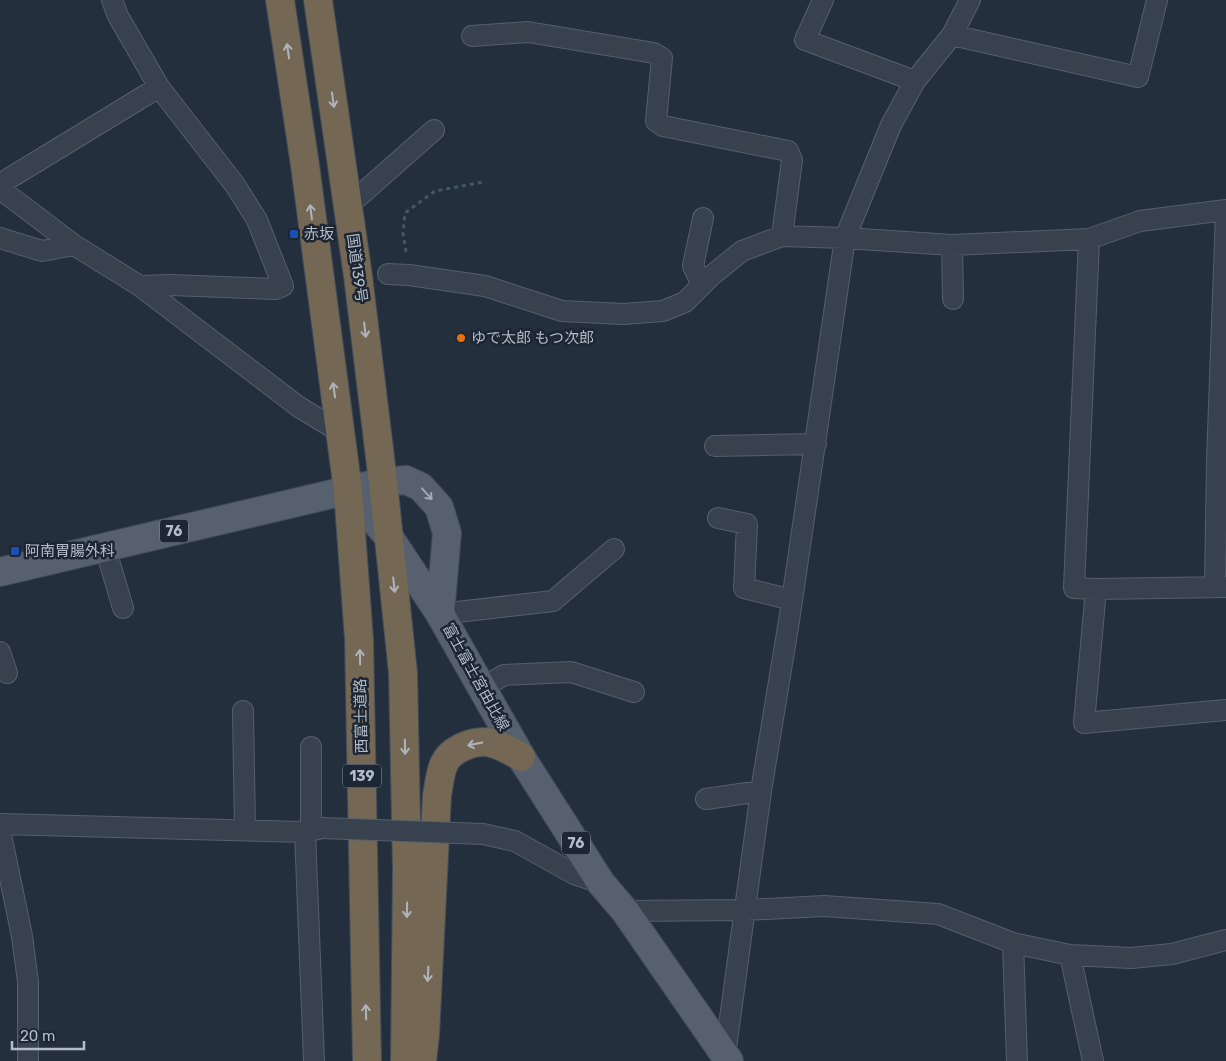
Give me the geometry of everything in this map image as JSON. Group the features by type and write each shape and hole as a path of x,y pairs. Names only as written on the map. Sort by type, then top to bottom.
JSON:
{"highway":[{"name":"139","path":"280,0 305,165 348,491"},
{"name":"国道139号","path":"318,0 358,276 384,482 389,537"},
{"name":"西富士道路","path":"348,491 359,639 367,1061"},
{"path":"389,537 403,673 407,869 405,1061"},
{"path":"422,1061 425,1035 437,795 444,764 452,753 464,746 485,742 502,747 521,756"}],"main road":[{"name":"富士富士宮由比線","path":"0,572 384,482 406,480 421,487 438,506 447,534 440,614 521,756 601,883 625,911 727,1058"},
{"path":"348,491 389,537 440,614"}],"street":[{"path":"112,0 118,16 159,87 235,185 257,220 283,286 276,289 140,286"},
{"path":"823,0 805,40 916,81"},
{"path":"727,1058 761,791 816,444 845,238 891,125 916,81 952,35 970,0"},
{"path":"952,35 1138,77 1157,0"},
{"path":"472,36 528,32 654,53 662,58 656,121 663,126 788,150 792,160 782,236"},
{"path":"0,184 159,87"},
{"path":"348,206 434,130"},
{"path":"0,189 74,245 140,286 299,407 340,432"},
{"path":"388,274 409,275 485,286 562,311 623,314 662,311 685,302 711,276 742,251 782,236 952,245 1089,239 1140,220 1226,211 1220,586 1074,588 1089,239"},
{"path":"702,285 694,266 703,218"},
{"path":"3,242 42,250 74,245"},
{"path":"952,245 953,299"},
{"path":"715,446 816,444"},
{"path":"718,518 748,524 744,588 792,600"},
{"path":"104,547 122,608"},
{"path":"440,614 553,601 614,550"},
{"path":"1096,589 1084,723 1226,710"},
{"path":"0,652 7,674"},
{"path":"482,688 504,675 571,672 634,692"},
{"path":"243,711 245,830"},
{"path":"310,747 313,830 314,1061"},
{"path":"706,799 761,791"},
{"path":"0,824 483,834 515,841 574,874 601,883"},
{"path":"0,830 22,936 28,982 28,1061"},
{"path":"625,911 745,910 824,906 938,914 1013,943 1070,955 1131,958 1172,954 1226,940"},
{"path":"1013,943 1017,1061"},
{"path":"1070,955 1093,1061"}],"path":[{"path":"409,275 403,233 405,213 435,190 483,182"}],"place":[{"name":"赤坂","path":"294,234"},
{"name":"ゆで太郎 もつ次郎","path":"461,338"},
{"name":"阿南胃腸外科","path":"15,551"}]}
